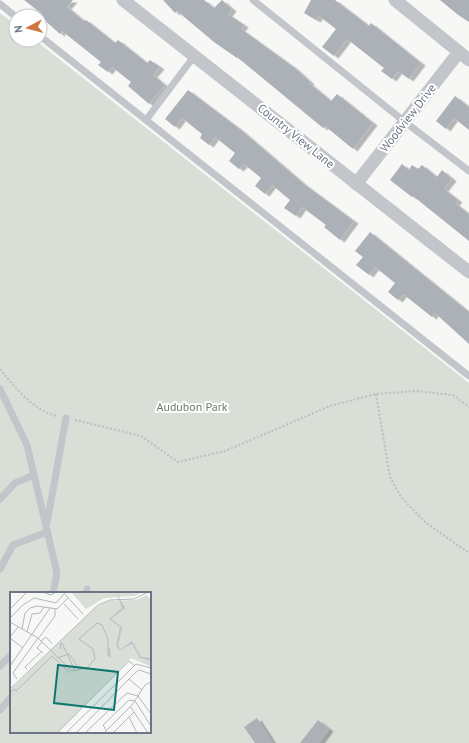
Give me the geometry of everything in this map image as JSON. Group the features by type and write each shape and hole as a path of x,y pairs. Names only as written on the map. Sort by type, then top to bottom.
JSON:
{"street":[{"name":"Country View Lane","path":"123,0 195,55 469,272"},
{"path":"395,0 464,56"},
{"name":"Woodview Drive","path":"356,184 405,122 464,56"}],"lane":[{"path":"253,0 405,122 469,171"},
{"path":"0,4 8,10"},
{"path":"48,42 469,376"},
{"path":"146,120 195,55"},
{"path":"0,389 27,445 57,573 53,592"},
{"path":"47,530 66,418"},
{"path":"0,499 15,483 34,475"},
{"path":"0,569 13,545 47,530"},
{"path":"0,666 10,655"},
{"path":"0,710 10,698"}],"path":[{"path":"0,369 13,386 46,414 141,436 178,462 225,451 330,406 376,394 416,391 453,395 469,407"},
{"path":"376,394 390,477 401,497 426,522 469,553"}],"green space":[{"name":"Audubon Park","path":"0,13 8,19 8,48 45,48 469,383 469,743 0,743"}],"building":[{"path":"24,0 73,0 67,7 84,21 86,20 115,43 118,40 147,63 150,60 160,67 153,75 165,85 149,104 128,86 131,82 112,67 108,72 98,65 101,62 62,31 60,34 48,23 48,8 34,8"},
{"path":"163,0 204,0 214,8 222,0 232,9 228,14 244,25 241,29 295,68 310,82 309,83 331,101 337,94 373,123 353,149 325,126 323,128 237,57 214,42 177,11 175,13"},
{"path":"311,0 335,0 369,26 371,23 421,63 409,79 398,71 392,79 381,71 384,68 347,39 334,56 322,47 336,29 319,16 316,20 304,13"},
{"path":"440,0 469,0 469,22 457,14"},
{"path":"188,90 241,130 304,184 354,221 340,240 324,227 326,225 302,207 296,216 284,208 290,200 272,185 265,194 255,186 261,178 244,164 239,169 229,161 235,153 215,137 209,145 200,138 202,134 182,118 175,127 165,119"},
{"path":"455,96 469,107 469,130 454,118 446,129 436,121"},
{"path":"402,164 409,170 412,165 418,169 422,165 437,177 442,170 452,179 444,189 458,200 455,203 469,214 469,241 413,196 412,197 390,180"},
{"path":"370,232 469,312 469,344 435,313 432,317 403,294 398,300 388,292 395,283 375,267 369,275 356,265 363,257 355,251"},
{"path":"257,718 273,743 255,743 244,727"},
{"path":"318,720 329,729 319,743 300,743"}]}
